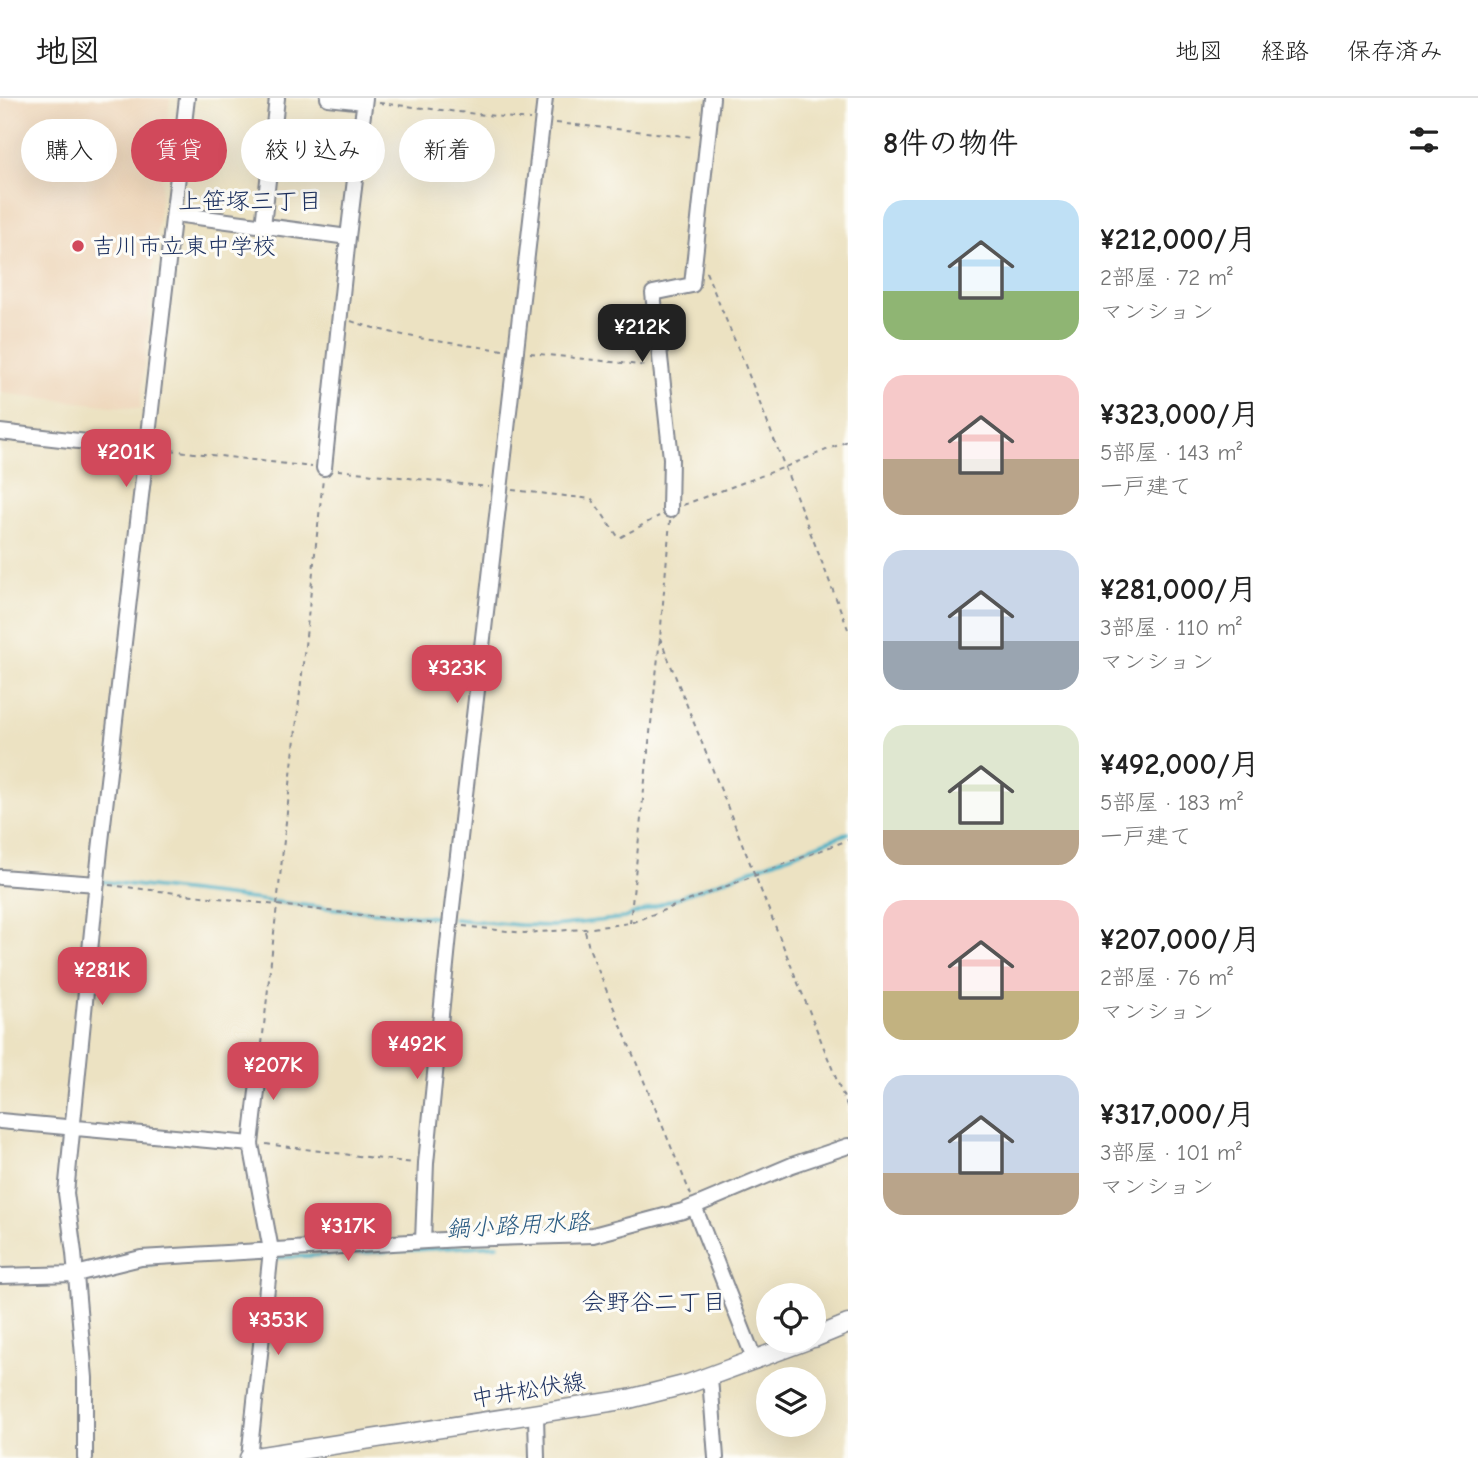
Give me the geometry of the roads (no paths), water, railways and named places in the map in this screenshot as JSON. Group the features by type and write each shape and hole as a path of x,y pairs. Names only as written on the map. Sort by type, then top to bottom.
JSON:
{"main road":[{"path":"826,1333 848,1324"},
{"name":"中井松伏線","path":"249,1458 629,1399 710,1377 775,1353"}],"street":[{"path":"85,1458 85,1378 66,1193 97,884 187,98"},
{"path":"263,226 277,98"},
{"path":"324,468 364,100 328,98"},
{"path":"423,1241 426,1163 450,925 545,98"},
{"path":"670,510 671,458 653,293 692,285 712,98"},
{"path":"175,214 348,237"},
{"path":"0,432 148,448"},
{"path":"0,877 97,884"},
{"path":"249,1458 271,1250 251,1143 261,1056"},
{"path":"0,1121 251,1143"},
{"path":"0,1276 76,1274 141,1258 423,1241 593,1235 683,1211 792,1165 848,1146"},
{"path":"694,1206 755,1361"},
{"path":"710,1377 716,1458"},
{"path":"536,1414 537,1458"}],"waterway":[{"path":"454,919 554,926 624,918 848,833"},
{"path":"99,881 327,908 447,918"},
{"name":"鍋小路用水路","path":"275,1258 498,1245"},
{"name":"鍋小路用水路","path":"233,1259 267,1258"},
{"name":"鍋小路用水路","path":"135,1266 152,1264"}],"place":[{"name":"吉川市立東中学校","path":"78,246"}],"district":[{"name":"上笹塚三丁目","path":"250,201"},
{"name":"会野谷二丁目","path":"654,1302"}]}
